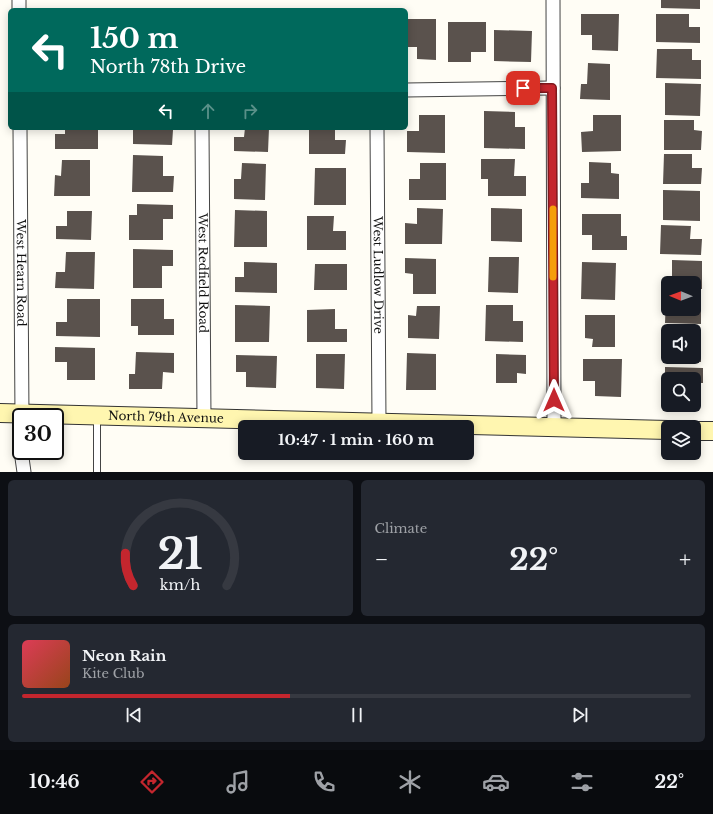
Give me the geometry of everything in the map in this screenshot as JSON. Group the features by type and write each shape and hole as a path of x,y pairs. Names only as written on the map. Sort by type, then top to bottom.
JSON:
{"street":[{"path":"553,0 552,88 554,426"},
{"path":"408,90 552,88"},
{"name":"West Hearn Road","path":"20,130 22,408"},
{"name":"West Redfield Road","path":"202,130 204,418"},
{"name":"West Ludlow Drive","path":"377,130 379,420"},
{"name":"North 79th Avenue","path":"0,413 12,414"},
{"name":"North 79th Avenue","path":"64,416 292,420"},
{"name":"North 79th Avenue","path":"474,424 661,430"},
{"path":"701,431 713,431"},
{"path":"22,460 24,472"}],"lane":[{"path":"96,416 97,472"}],"building":[{"path":"661,0 700,0 700,9 661,8"},
{"path":"581,14 619,14 618,51 592,50 592,35 581,35"},
{"path":"656,14 689,14 689,27 700,27 700,43 656,42"},
{"path":"408,19 436,19 436,60 417,59 417,47 408,47"},
{"path":"448,22 486,22 486,52 471,52 471,62 448,62"},
{"path":"494,30 532,31 531,62 494,61"},
{"path":"657,49 692,49 692,60 701,60 701,79 656,78"},
{"path":"588,63 610,64 610,100 580,99 581,84 587,84"},
{"path":"665,83 701,84 700,116 665,115"},
{"path":"484,111 515,112 515,127 525,127 525,149 484,148"},
{"path":"419,115 445,115 445,153 407,152 407,131 419,131"},
{"path":"593,115 621,115 621,151 582,152 581,132 593,131"},
{"path":"664,120 694,120 694,130 702,131 701,150 664,150"},
{"path":"65,130 98,130 98,149 55,149 55,134 65,134"},
{"path":"133,130 173,130 172,145 133,144"},
{"path":"245,130 269,130 268,152 234,151 234,137 244,137"},
{"path":"309,130 335,130 335,140 346,140 345,154 309,154"},
{"path":"664,154 692,154 692,168 702,168 701,184 663,184"},
{"path":"133,155 163,156 163,176 174,176 173,192 132,192"},
{"path":"481,159 515,159 514,176 526,176 526,196 488,196 488,179 481,179"},
{"path":"62,160 90,160 90,196 54,196 55,175 61,176"},
{"path":"589,162 611,163 611,173 619,174 619,199 581,198 581,183 589,183"},
{"path":"242,163 266,164 265,200 234,199 234,179 241,179"},
{"path":"420,163 446,163 446,200 409,200 409,179 420,179"},
{"path":"315,168 346,168 346,205 314,205"},
{"path":"663,190 700,191 700,221 663,220"},
{"path":"137,204 173,205 173,219 163,219 163,240 129,240 129,215 137,215"},
{"path":"417,208 443,209 442,244 405,244 405,223 417,224"},
{"path":"491,208 522,209 522,242 491,241"},
{"path":"235,210 267,211 267,247 234,247"},
{"path":"67,211 92,211 91,240 56,239 56,226 67,226"},
{"path":"582,214 621,214 621,236 627,236 627,250 592,250 592,235 582,235"},
{"path":"307,216 334,216 333,231 346,231 346,250 307,250"},
{"path":"661,225 691,226 690,239 702,239 701,255 660,254"},
{"path":"133,249 173,250 173,266 162,266 162,288 133,288"},
{"path":"66,252 95,252 94,289 55,288 56,272 65,272"},
{"path":"489,257 519,257 518,293 488,292"},
{"path":"405,258 436,259 436,294 413,294 413,274 405,273"},
{"path":"672,260 702,261 702,289 701,276 672,276"},
{"path":"244,262 277,263 277,293 235,292 235,277 244,277"},
{"path":"582,262 616,263 615,300 581,299"},
{"path":"315,264 347,264 347,290 314,290"},
{"path":"67,299 100,299 100,337 56,336 56,322 67,322"},
{"path":"131,299 164,299 164,319 174,319 174,335 138,335 138,326 131,326"},
{"path":"235,305 270,306 269,342 235,342"},
{"path":"486,305 513,305 513,321 523,321 523,342 485,341"},
{"path":"417,306 440,306 439,339 408,338 408,315 416,316"},
{"path":"335,309 335,329 347,329 347,342 307,342 307,310"},
{"path":"585,315 615,315 615,347 592,347 593,339 585,338"},
{"path":"665,316 701,316 701,324 665,323"},
{"path":"55,347 95,348 95,380 67,380 67,362 55,362"},
{"path":"136,352 174,353 174,373 163,372 162,389 129,389 129,374 135,374"},
{"path":"407,353 436,354 436,390 406,390"},
{"path":"316,354 345,354 344,389 316,388"},
{"path":"496,354 526,355 526,374 517,373 517,383 496,383"},
{"path":"236,355 277,356 276,388 246,387 246,372 236,372"},
{"path":"583,359 622,359 621,397 595,396 595,381 583,381"},
{"path":"665,367 703,368 703,383 701,383 701,372 665,372"}],"slow traffic":[{"path":"553,209 553,277"}],"route":[{"path":"523,88 552,88 554,400"}]}
